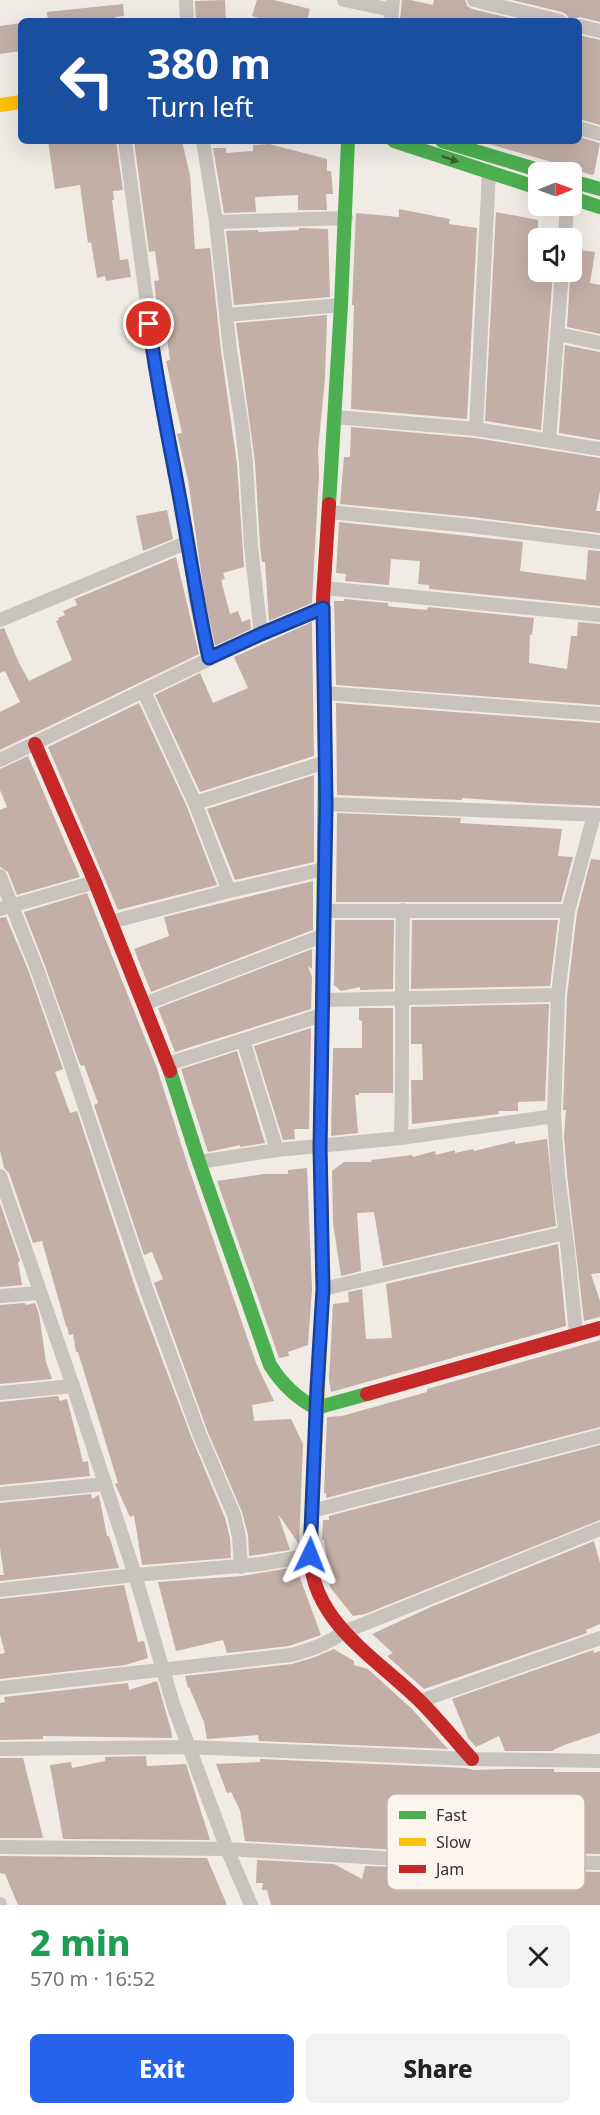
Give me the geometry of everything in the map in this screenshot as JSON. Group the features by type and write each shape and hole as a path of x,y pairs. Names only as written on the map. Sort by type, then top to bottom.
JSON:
{"street":[{"path":"186,0 187,18"},
{"path":"344,0 392,10"},
{"path":"474,0 548,18"},
{"path":"582,27 600,31"},
{"path":"0,105 18,102"},
{"path":"582,129 600,134"},
{"path":"125,144 156,370 188,542 196,601 209,658"},
{"path":"203,144 216,222 246,463 250,546 261,634"},
{"path":"348,144 346,218 323,608 326,762 320,1147 323,1289 310,1555 318,1592 328,1613 344,1632 420,1701 472,1759"},
{"path":"403,144 528,185"},
{"path":"452,144 528,167"},
{"path":"476,429 489,172"},
{"path":"582,184 600,189"},
{"path":"582,201 600,207"},
{"path":"216,222 346,218"},
{"path":"549,440 561,282"},
{"path":"227,315 341,305"},
{"path":"558,334 600,343"},
{"path":"335,417 476,429 600,450"},
{"path":"329,512 600,542"},
{"path":"0,621 188,542"},
{"path":"324,588 600,615"},
{"path":"0,760 144,692 209,658 323,608"},
{"path":"144,692 195,803 229,891"},
{"path":"325,693 600,714"},
{"path":"35,744 95,882 168,1064 266,1357 273,1372 293,1394 316,1408 600,1328"},
{"path":"195,803 326,762"},
{"path":"326,804 597,815 568,911 558,995 554,1116 558,1175 576,1334"},
{"path":"111,922 324,869"},
{"path":"0,876 6,907 63,1042 147,1291 195,1422 234,1515 239,1537 241,1567"},
{"path":"6,907 95,882"},
{"path":"401,1138 403,910"},
{"path":"324,911 568,911"},
{"path":"144,1004 322,936"},
{"path":"322,1000 558,995"},
{"path":"168,1064 322,1015"},
{"path":"243,1040 277,1150"},
{"path":"199,1162 277,1150 401,1138 554,1116"},
{"path":"0,1176 4,1200 73,1386 135,1575 161,1669 188,1747 251,1905"},
{"path":"323,1289 566,1233"},
{"path":"0,1296 40,1293"},
{"path":"0,1393 73,1386"},
{"path":"312,1512 600,1436"},
{"path":"0,1494 105,1484"},
{"path":"0,1688 291,1655 312,1650 344,1632 600,1529"},
{"path":"0,1590 135,1575 241,1567 310,1555"},
{"path":"420,1701 600,1638"},
{"path":"0,1749 188,1747 472,1759 600,1761"},
{"path":"0,1847 227,1849 387,1859"},
{"path":"585,1863 600,1863"}],"building":[{"path":"225,0 226,18 196,18 195,1"},
{"path":"257,0 274,0 310,9 308,18 252,16"},
{"path":"402,0 433,5 434,0 465,0 467,6 472,9 510,18 400,18"},
{"path":"512,0 600,0 600,22 580,17 568,18 562,12"},
{"path":"123,4 124,16 48,18 47,12"},
{"path":"18,23 18,51 0,54 0,26"},
{"path":"582,36 600,40 600,125 582,120"},
{"path":"582,138 600,143 592,175 582,172 582,162 550,162 489,144 582,144"},
{"path":"48,144 116,144 123,190 113,191 114,200 112,200 120,260 128,259 131,277 106,281 105,276 97,278 91,242 88,243 80,185 55,189"},
{"path":"134,144 183,144 190,175 195,249 210,248 221,351 237,464 244,567 223,573 225,579 221,580 230,614 238,611 242,622 250,619 251,629 215,646 205,599 188,480 177,434 182,433 166,361 170,360 166,330 160,331 154,281 159,280 155,251 149,252"},
{"path":"269,144 327,159 327,171 331,171 333,194 326,194 327,210 298,210 298,195 255,197 256,212 224,213 213,148 226,148 226,153 253,151 253,145"},
{"path":"399,209 450,219 449,224 477,228 467,419 351,409 356,213 399,217"},
{"path":"496,212 538,220 538,228 528,228 528,282 552,282 541,430 485,421"},
{"path":"299,228 328,229 330,297 234,305 226,231 258,230 258,232 299,230"},
{"path":"582,250 595,252 590,283 600,285 600,334 567,327 570,282 582,282"},
{"path":"327,315 325,379 318,450 319,475 312,603 269,621 265,562 262,562 260,545 255,462 236,323"},
{"path":"565,345 600,352 600,440 559,433"},
{"path":"351,427 475,438 600,458 600,491 596,511 600,511 600,533 340,504 344,457 350,457"},
{"path":"167,510 173,539 143,551 136,516"},
{"path":"339,522 523,542 520,571 586,580 588,550 600,551 600,606 429,589 429,585 418,584 420,561 391,559 389,585 345,581 346,574 336,573"},
{"path":"176,557 199,654 0,750 0,712 20,702 5,671 0,673 0,629 4,628 29,681 72,660 56,621 65,615 63,611 77,605 75,599"},
{"path":"344,599 388,603 388,606 394,607 427,610 428,607 534,618 532,635 530,635 529,663 567,669 571,636 577,636 578,622 600,624 600,705 336,685 334,601 344,601"},
{"path":"312,622 314,756 200,792 155,695 200,673 213,703 248,688 234,657"},
{"path":"139,703 187,807 217,885 118,910 48,747"},
{"path":"336,703 600,723 600,806 462,798 462,800 337,795"},
{"path":"28,756 80,877 17,895 8,872 0,867 0,810 7,807 0,790 0,769"},
{"path":"314,775 314,862 235,880 207,809"},
{"path":"337,813 461,818 460,823 562,829 558,856 573,857 561,902 336,902"},
{"path":"591,859 600,860 600,1273 591,1274 600,1301 600,1317 584,1321 567,1174 564,1137 566,1110 563,1110 567,996 577,913"},
{"path":"313,881 313,930 151,992 134,949 169,936 164,917"},
{"path":"87,893 157,1068 256,1363 274,1401 252,1405 254,1421 291,1419 303,1444 299,1544 278,1514 290,1550 249,1556 248,1535 242,1512 207,1430 154,1283 163,1279 152,1252 144,1255 94,1105 98,1103 84,1065 81,1066 79,1062 24,912"},
{"path":"6,917 29,972 63,1069 55,1072 70,1113 77,1111 136,1290 191,1436 225,1518 230,1538 231,1558 142,1565 134,1515 130,1517 115,1484 118,1483 78,1352 76,1352 73,1334 69,1335 66,1326 42,1241 33,1243 9,1173 4,1168 0,1150 0,918"},
{"path":"335,920 394,920 393,989 360,990 360,987 341,991 334,985"},
{"path":"412,920 558,920 550,986 411,989"},
{"path":"312,949 312,969 308,966 312,977 311,1009 175,1052 158,1008"},
{"path":"549,1004 545,1101 518,1102 518,1111 498,1111 499,1114 412,1124 411,1080 423,1080 422,1044 411,1044 411,1007"},
{"path":"359,1008 393,1008 393,1093 355,1095 358,1133 331,1136 333,1048 362,1048 362,1021 359,1020"},
{"path":"311,1028 309,1129 294,1129 295,1139 283,1140 254,1046"},
{"path":"237,1051 265,1143 240,1147 240,1145 208,1152 181,1069"},
{"path":"547,1139 556,1226 383,1266 374,1212 357,1213 361,1271 341,1276 333,1223 332,1171 344,1162 372,1162 371,1160 412,1155 413,1157 435,1151 436,1155 455,1150 455,1153 473,1149 474,1151 515,1141 515,1144"},
{"path":"307,1168 312,1289 308,1345 288,1352 289,1356 279,1358 217,1181 264,1174 288,1174 288,1170"},
{"path":"0,1203 20,1261 18,1262 22,1285 0,1287"},
{"path":"558,1244 566,1326 331,1392 329,1379 333,1304 349,1302 348,1292 362,1289 366,1339 392,1338 386,1284"},
{"path":"25,1303 26,1305 35,1303 39,1314 46,1362 52,1379 0,1384 0,1305"},
{"path":"600,1340 600,1427 326,1498 326,1493 324,1493 327,1417 342,1416 427,1392 427,1389"},
{"path":"58,1396 60,1401 67,1399 83,1462 88,1461 90,1476 0,1485 0,1402"},
{"path":"600,1445 600,1520 365,1614 353,1616 330,1587 324,1540 322,1540 323,1520 329,1520 329,1516"},
{"path":"91,1494 92,1499 99,1495 107,1536 109,1536 119,1568 0,1581 0,1575 4,1575 0,1548 0,1503"},
{"path":"594,1541 600,1563 600,1624 586,1630 587,1633 424,1689 387,1656 393,1653 372,1634 431,1607"},
{"path":"296,1567 321,1635 289,1646 227,1653 223,1640 176,1651 158,1582 242,1576"},
{"path":"124,1585 138,1642 144,1641 148,1658 125,1665 0,1679 0,1654 5,1653 0,1635 0,1599"},
{"path":"334,1649 354,1661 354,1665 368,1669 412,1709 448,1749 259,1741 258,1735 207,1739 204,1722 188,1688 185,1676 292,1664"},
{"path":"593,1650 594,1653 600,1651 600,1733 553,1751 505,1751 499,1736 476,1747 468,1738 452,1699"},
{"path":"157,1681 172,1738 43,1736 43,1739 0,1740 0,1703 5,1702 4,1697 128,1683 129,1690"},
{"path":"146,1756 147,1766 186,1764 210,1840 63,1839 50,1765 71,1762 72,1768 105,1761 105,1757"},
{"path":"0,1758 23,1758 43,1838 0,1838"},
{"path":"260,1759 474,1770 554,1769 554,1772 600,1772 600,1854 585,1854 585,1794 387,1794 387,1849 245,1841 240,1810 231,1792 227,1793 216,1764 260,1762"},
{"path":"0,1856 207,1858 227,1905 18,1905 5,1874 0,1873"},
{"path":"257,1860 334,1864 362,1879 365,1866 387,1867 387,1890 585,1890 585,1872 600,1872 600,1905 271,1905 267,1890 262,1890 263,1883 256,1883"}],"traffic: fast":[{"path":"329,504 348,144"},
{"path":"403,144 528,185"},
{"path":"452,144 528,167"},
{"path":"582,184 600,189"},
{"path":"582,201 600,207"},
{"path":"322,1029 325,756"},
{"path":"170,1071 199,1162 270,1365 290,1390 316,1408 367,1394"}],"traffic: slow":[{"path":"0,105 18,102"},
{"path":"310,1547 323,1289 322,1233"}],"traffic: jam":[{"path":"325,756 323,598 329,504"},
{"path":"35,744 95,882 170,1071"},
{"path":"322,1029 320,1147 322,1233"},
{"path":"367,1394 600,1328"},
{"path":"310,1547 312,1572 319,1595 331,1615 346,1634 419,1700 472,1759"}],"route":[{"path":"149,324 188,542 196,601 209,658 323,608 326,804 320,1147 323,1289 310,1555"}]}
